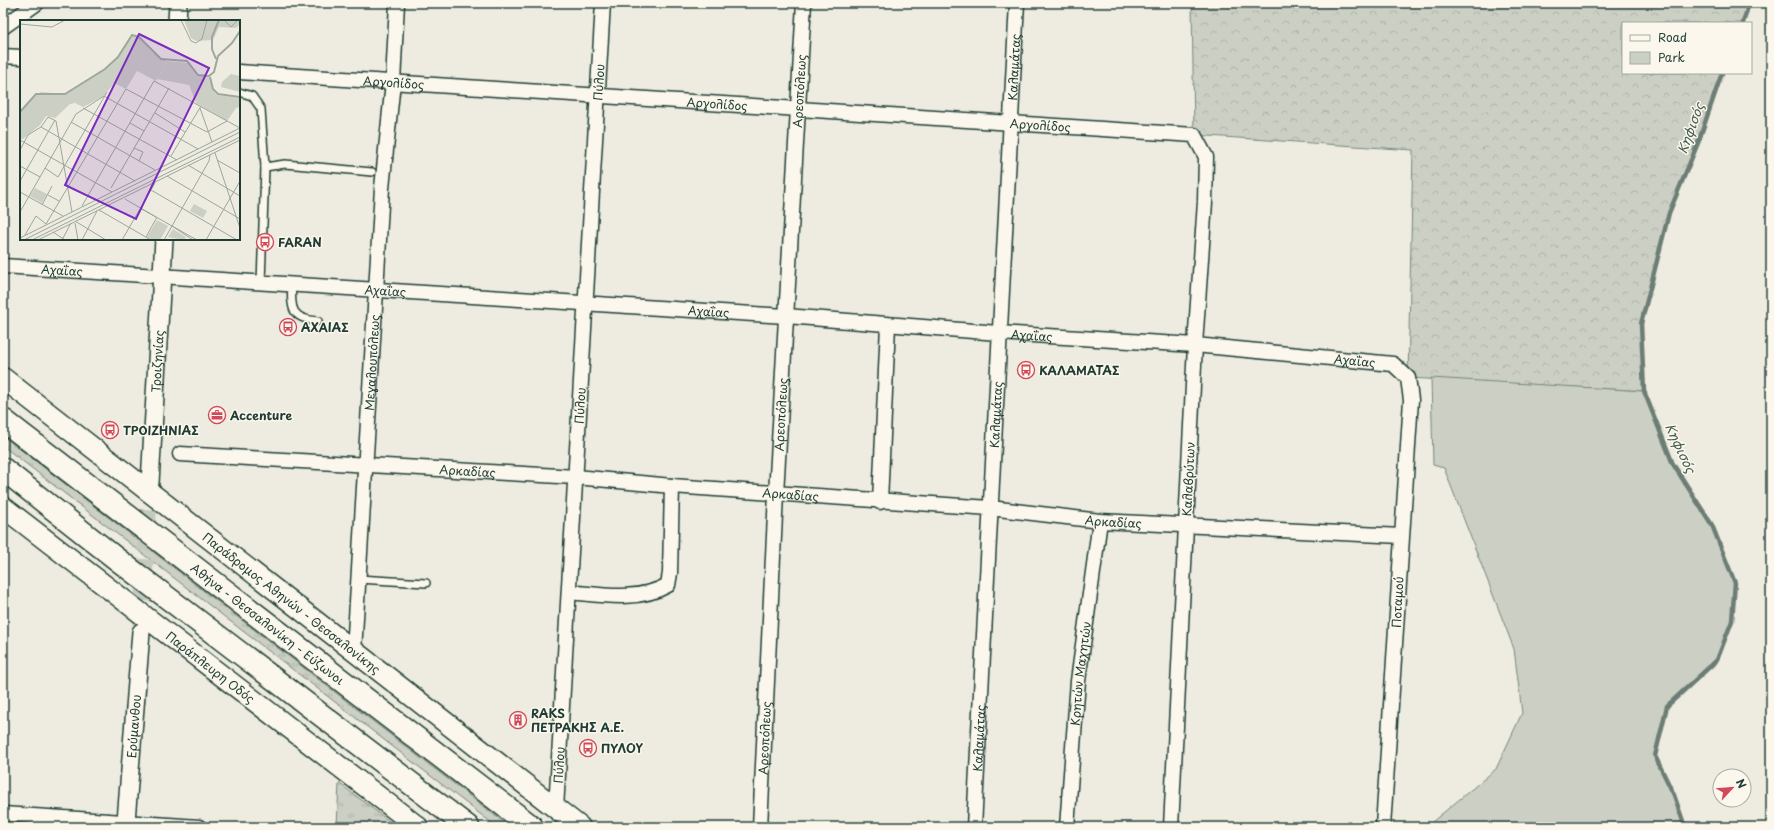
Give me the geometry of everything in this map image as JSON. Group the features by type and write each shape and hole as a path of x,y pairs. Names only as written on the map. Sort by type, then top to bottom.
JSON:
{"highway":[{"name":"Αθήνα - Θεσσαλονίκη - Εύζωνοι","path":"3,420 532,827"},
{"path":"3,469 126,566 468,827"}],"main road":[{"name":"Παράδρομος Αθηνών - Θεσσαλονίκης","path":"3,378 580,827"},
{"name":"Παράπλευρη Οδός","path":"3,507 418,827"}],"street":[{"path":"3,27 37,3"},
{"path":"177,20 178,3"},
{"name":"Μεγαλουπόλεως","path":"354,651 382,188 393,82 397,3"},
{"name":"Πύλου","path":"556,809 604,3"},
{"name":"Αρεοπόλεως","path":"760,827 776,494 804,3"},
{"name":"Καλαμάτας","path":"974,827 1016,3"},
{"path":"3,56 20,57"},
{"name":"Αργολίδος","path":"240,72 1194,135"},
{"name":"Καλαβρύτων","path":"1171,827 1195,345 1205,202 1206,157 1194,135"},
{"name":"Τροιζηνίας","path":"150,483 164,240"},
{"name":"Αχαΐας","path":"3,266 786,316 998,333 1195,345 1393,364 1408,378"},
{"path":"880,502 888,325"},
{"name":"Ποταμού","path":"1383,827 1411,400 1408,378"},
{"name":"Αρκαδίας","path":"180,454 576,477 880,502 990,508 1100,521 1186,524 1401,536"},
{"path":"569,592 629,597 661,589 668,585 670,573 672,486"},
{"name":"Κρητών Μαχητών","path":"1067,827 1078,681 1100,521"},
{"name":"Ερύμανθου","path":"125,825 141,632"},
{"path":"3,814 125,825 199,827"}],"lane":[{"path":"240,92 252,96 261,109 265,167 261,283"},
{"path":"265,167 285,164 372,172"},
{"path":"292,285 291,302 295,313 310,321 318,321"},
{"path":"358,579 426,583"}],"green space":[{"path":"1192,3 1749,3 1743,22 1622,22 1622,74 1722,74 1698,143 1669,213 1641,324 1644,391 1408,378 1413,150 1194,135"},
{"path":"1431,378 1644,391 1673,464 1712,525 1735,583 1732,621 1717,660 1667,706 1655,756 1674,795 1685,827 1426,827 1496,769 1522,713 1514,649 1444,468 1433,465"},
{"path":"3,436 510,827 497,827 3,446"},
{"path":"339,783 397,827 337,826"}],"waterway":[{"name":"Κηφισός","path":"1743,22 1749,3"},
{"name":"Κηφισός","path":"1685,827 1674,795 1655,756 1667,706 1717,660 1732,621 1735,583 1712,525 1673,464 1644,391 1641,324 1669,213 1698,143 1722,74"}],"tunnel":[{"path":"141,626 150,483"}],"place":[{"name":"FARAN","path":"265,242"},
{"name":"AXAΙΑΣ","path":"288,327"},
{"name":"ΚΑΛΑΜΑΤΑΣ","path":"1026,370"},
{"name":"Accenture","path":"217,415"},
{"name":"ΤΡΟΙΖΗΝΙΑΣ","path":"110,430"},
{"name":"RAKS ΠΕΤΡΑΚΗΣ Α.Ε.","path":"518,720"},
{"name":"ΠΥΛΟΥ","path":"588,748"}]}
